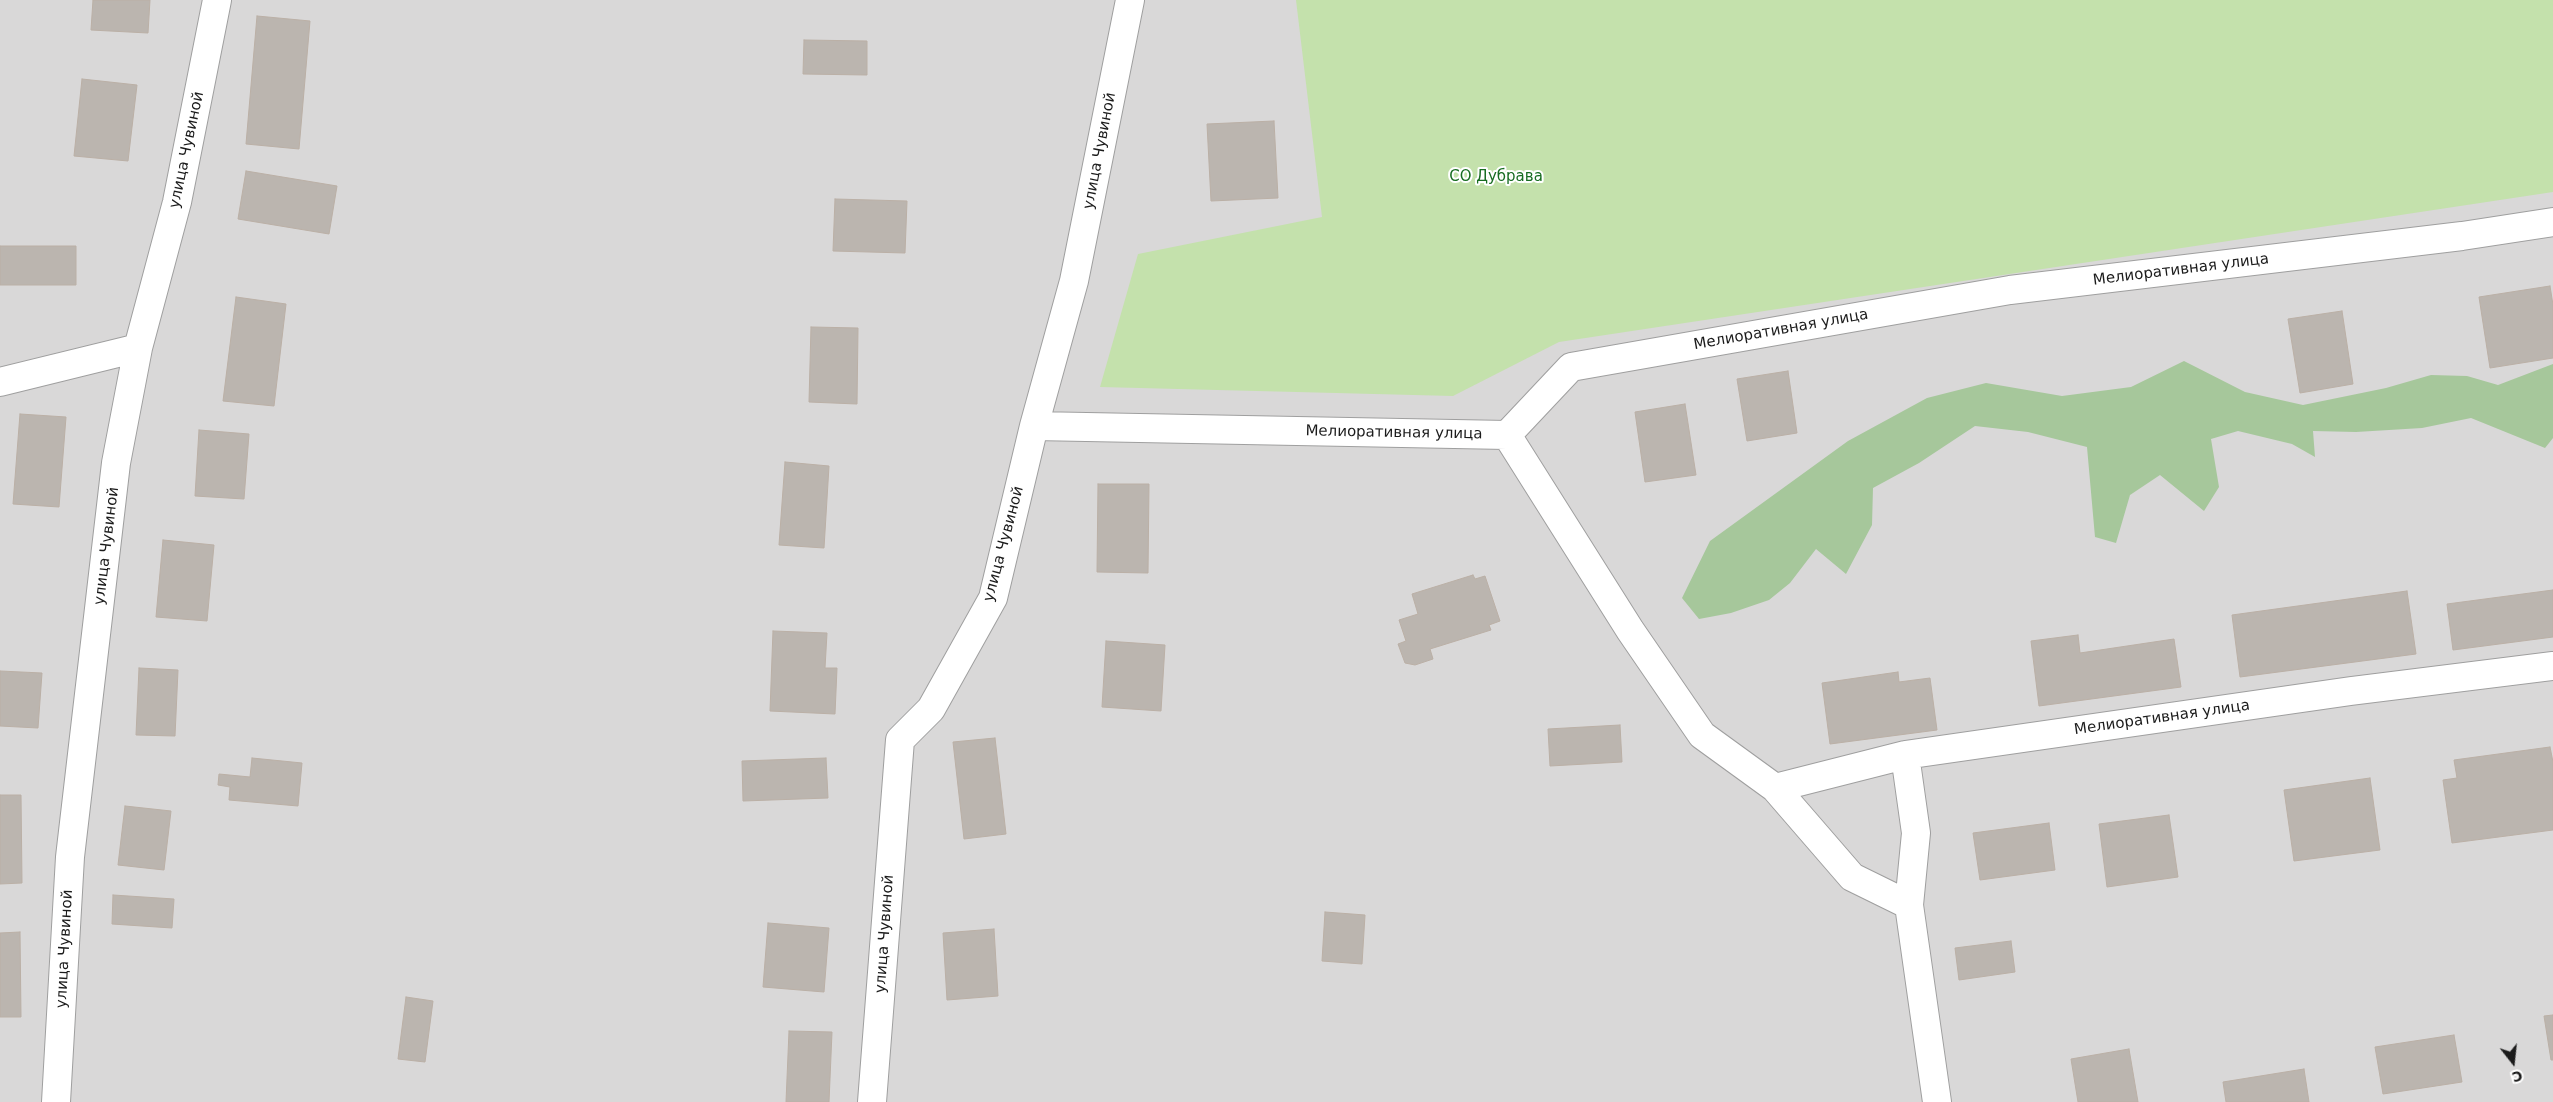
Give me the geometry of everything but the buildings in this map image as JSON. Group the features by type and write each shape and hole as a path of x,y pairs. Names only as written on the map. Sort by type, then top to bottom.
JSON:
{"street":[{"name":"улица Чувиной","path":"56,1102 70,856 116,463 138,348 177,202 218,0"},
{"name":"улица Чувиной","path":"872,1102 900,740 931,709 993,598 1034,426 1074,281 1130,0"},
{"name":"Мелиоративная улица","path":"1034,426 1507,435 1571,367 2010,290 2452,237 2553,222"},
{"path":"0,382 138,348"},
{"path":"1507,435 1630,630 1702,735 1775,788 1852,877 1909,905"},
{"name":"Мелиоративная улица","path":"1775,788 1905,755 2351,691 2553,666"},
{"path":"1905,755 1916,833 1909,905 1937,1102"}],"shaded area":[{"path":"0,0 2553,0 2553,1102 0,1102"}],"green space":[{"name":"СО Дубрава","path":"1296,0 2553,0 2553,192 1559,342 1453,396 1100,387 1138,254 1322,217"},
{"path":"2184,361 2245,392 2303,405 2386,388 2431,375 2467,376 2498,385 2553,364 2553,438 2545,448 2471,418 2422,428 2356,432 2313,431 2315,457 2292,444 2238,431 2211,439 2219,487 2204,511 2160,475 2130,495 2116,543 2095,537 2087,447 2028,432 1975,426 1919,463 1873,488 1872,525 1846,574 1816,549 1790,583 1769,600 1731,613 1699,619 1682,598 1710,541 1848,441 1927,398 1986,383 2062,396 2131,387"}]}
